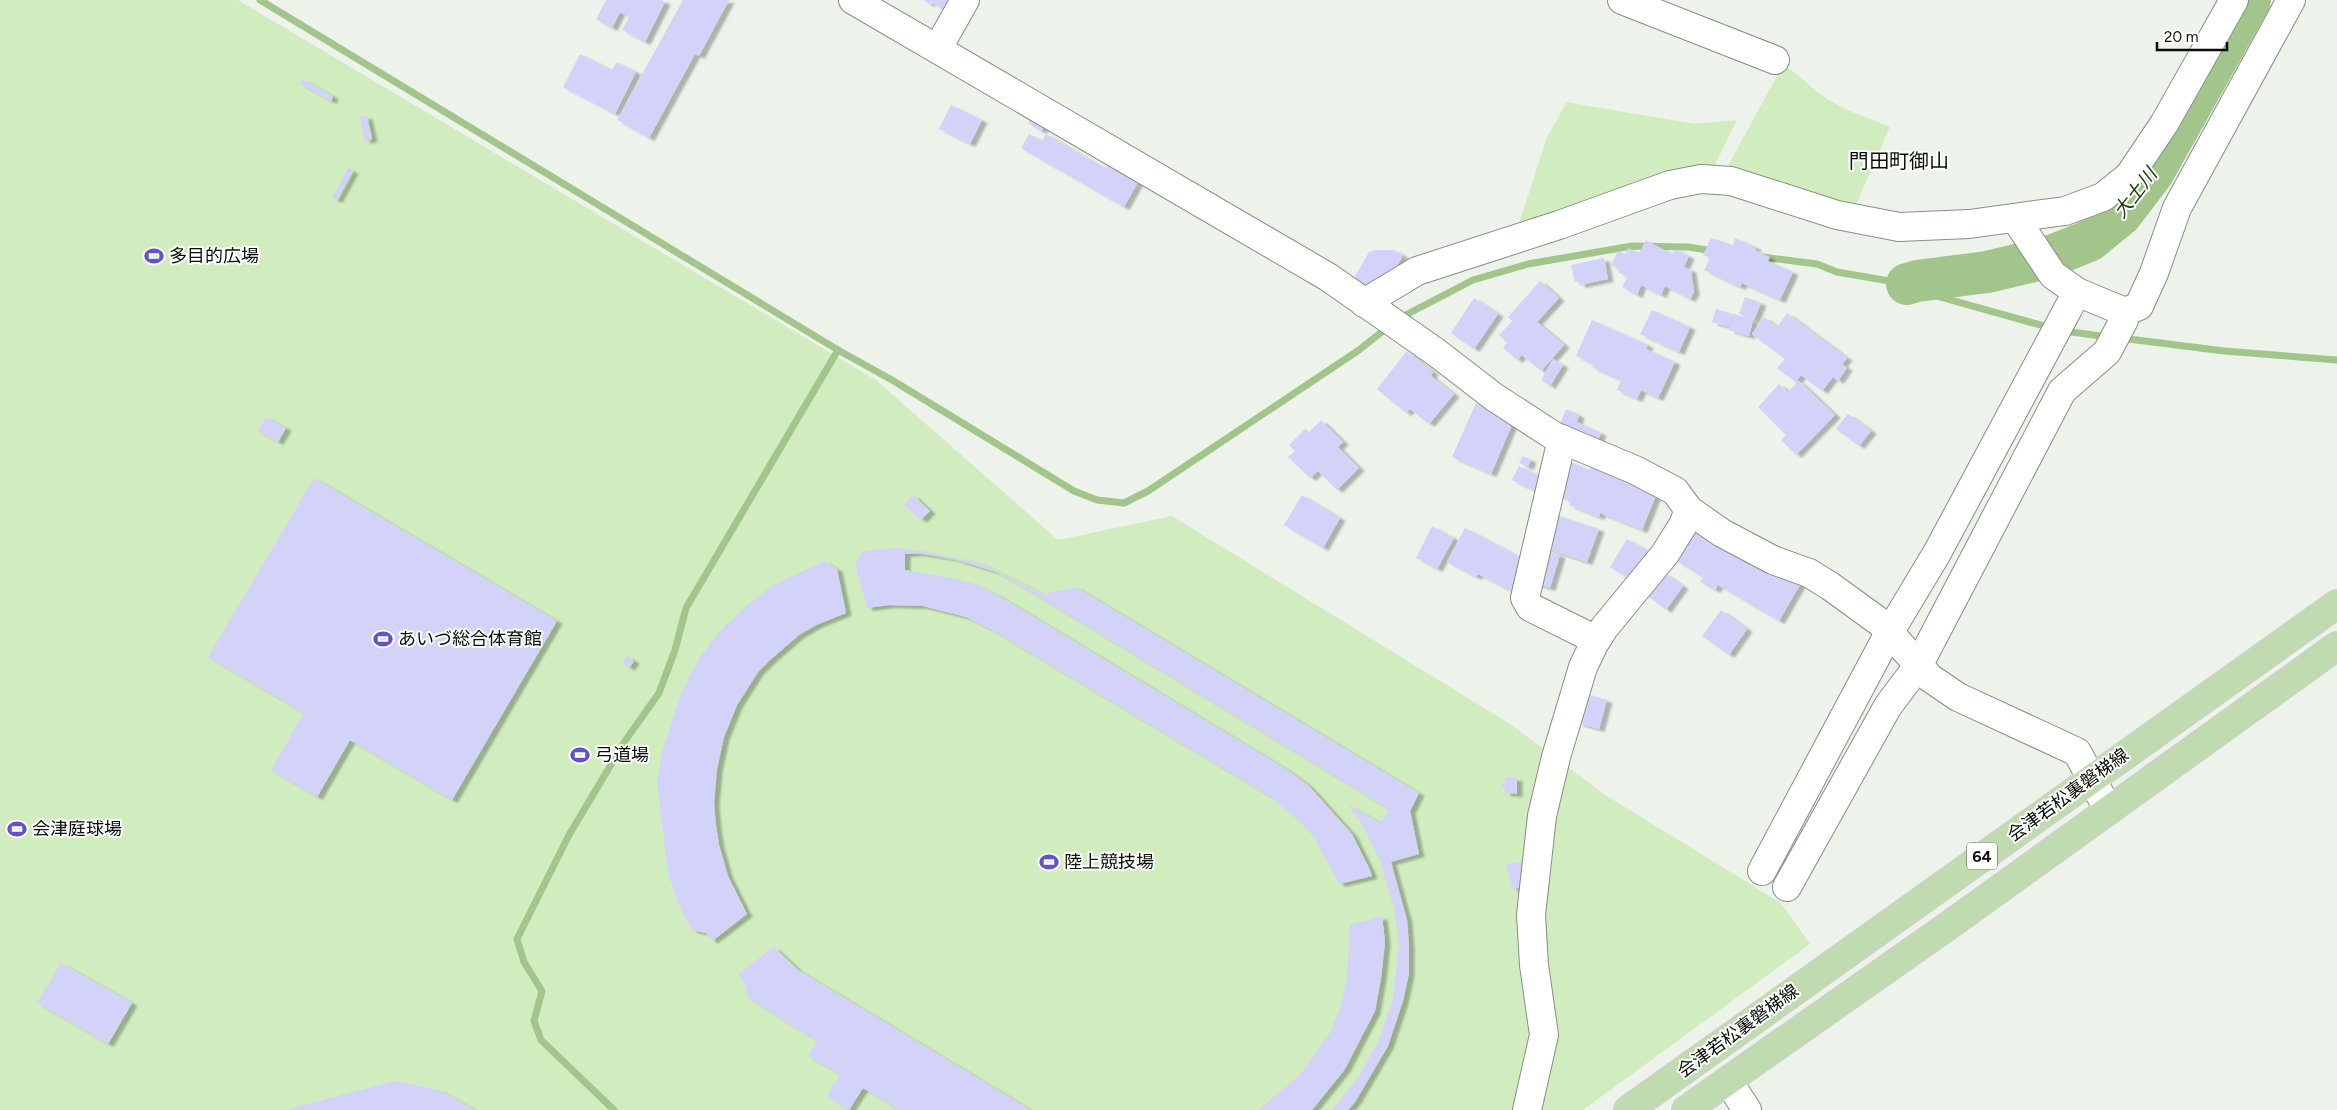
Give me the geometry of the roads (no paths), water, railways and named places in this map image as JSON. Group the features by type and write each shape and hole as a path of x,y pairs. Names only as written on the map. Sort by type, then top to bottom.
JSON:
{"main road":[{"name":"会津若松裏磐梯線","path":"1628,1110 2337,604"},
{"name":"会津若松裏磐梯線","path":"1686,1110 1955,921 2108,809 2337,646"}],"street":[{"path":"853,0 1320,272 1437,353 1494,397 1562,439 1634,470 1675,491 1689,510 1722,533 1774,560 1809,573 1881,623 1930,678 1958,697 2077,752 2108,809"},
{"path":"938,48 965,0"},
{"path":"1622,0 1776,60"},
{"path":"1364,303 1417,271 1560,225 1670,186 1701,179 1732,182 1837,215 1899,227 1969,224 2065,211 2103,197 2129,176 2164,124 2234,0"},
{"path":"2015,218 2053,275 2076,292 2125,312 2139,306 2154,273 2177,208 2290,0"},
{"path":"1762,870 1889,633 1937,553 2076,292"},
{"path":"1787,887 1888,706 1918,666 2062,392 2107,352 2124,320 2125,312"},
{"path":"1562,439 1525,598 1530,607 1596,640"},
{"path":"1527,1110 1544,1035 1534,965 1531,915 1542,816 1582,666 1596,640 1665,554 1689,510"},
{"path":"1728,1081 1747,1110"}],"waterway":[{"path":"260,0 1074,491 1097,500 1124,503 1148,491 1359,350 1388,327"},
{"name":"大土川","path":"1907,284 1987,272 2046,258 2089,241 2121,215 2153,173 2250,0"},
{"path":"1398,319 1473,280 1528,264 1632,246 1688,247 1714,251"},
{"name":"大土川","path":"1762,257 1817,264 1837,272 1907,284 1915,290 2051,328"},
{"path":"2064,331 2108,337"},
{"path":"2121,338 2224,351 2337,360"},
{"path":"614,1110 541,1040 534,1021 542,991 524,962 517,939 569,835 625,741 659,693 675,650 686,608 838,350"}],"place":[{"name":"多目的広場","path":"154,256"},
{"name":"あいづ総合体育館","path":"383,639"},
{"name":"弓道場","path":"580,755"},
{"name":"会津庭球場","path":"17,829"},
{"name":"陸上競技場","path":"1049,862"}],"district":[{"name":"門田町御山","path":"1899,161"}]}
